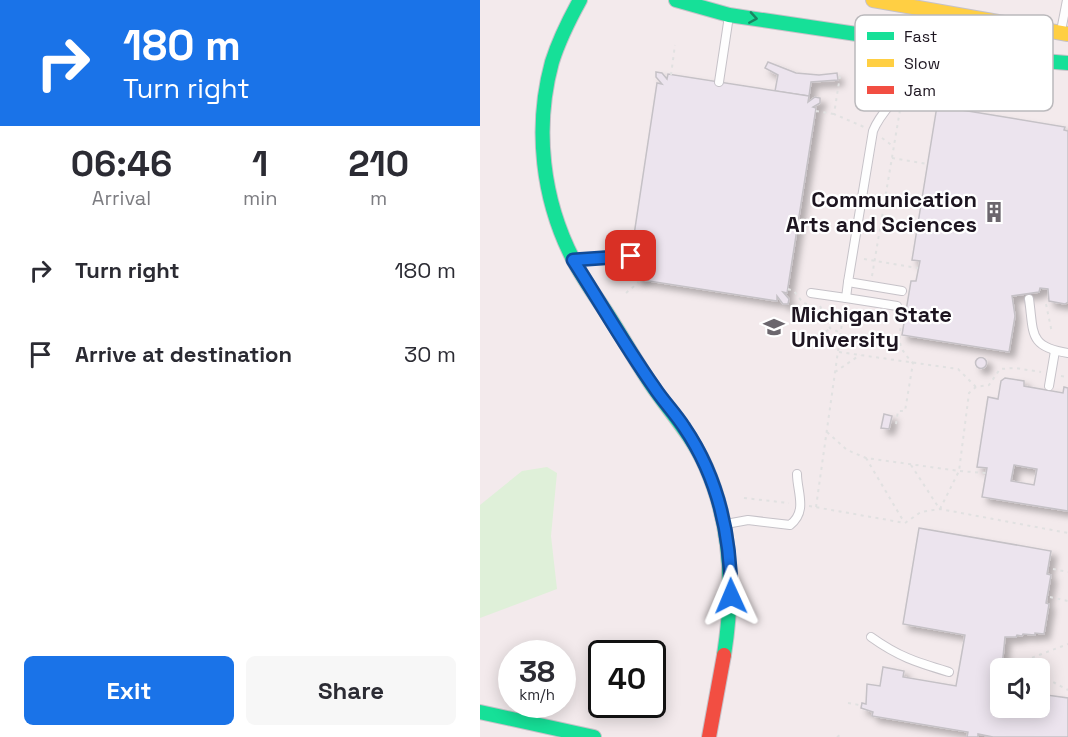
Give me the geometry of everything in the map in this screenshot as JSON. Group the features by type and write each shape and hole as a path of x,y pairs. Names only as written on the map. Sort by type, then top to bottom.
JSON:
{"street":[{"path":"580,0 555,51 544,95 542,118 544,164 548,188 563,237 573,260 654,389 671,408 693,443 715,489 725,524 731,572 731,608 709,737"},
{"path":"676,0 729,15 855,22"},
{"path":"729,15 732,0"},
{"path":"873,0 902,15"},
{"path":"1053,62 1068,63"},
{"path":"480,712 594,737"}],"lane":[{"path":"1064,34 1067,0"},
{"path":"719,82 729,15"},
{"path":"846,298 873,131 885,111"},
{"path":"573,260 631,256"},
{"path":"848,282 902,291"},
{"path":"811,293 897,306"},
{"path":"1029,298 1034,336 1039,344 1055,351 1068,353"},
{"path":"1049,386 1055,351"},
{"path":"725,524 748,520 790,525 798,516 801,504 797,474"},
{"path":"871,637 889,651 949,672"}],"path":[{"path":"671,75 675,45"},
{"path":"834,114 840,76"},
{"path":"816,111 834,114 873,131 894,148"},
{"path":"867,285 873,273 900,111"},
{"path":"892,158 928,164"},
{"path":"852,257 918,268"},
{"path":"626,293 639,280"},
{"path":"788,289 794,291 803,303 820,306 830,328 841,333"},
{"path":"1046,304 1052,333"},
{"path":"816,507 842,323 855,311 864,312"},
{"path":"892,317 902,318 899,342 903,353 913,363"},
{"path":"814,342 830,328"},
{"path":"839,352 958,369 976,387"},
{"path":"835,372 860,355"},
{"path":"896,424 898,411 905,411 913,363"},
{"path":"940,509 959,471 969,393 976,387 989,385 1000,369 1015,368 1068,377"},
{"path":"827,431 847,450 866,458 986,473"},
{"path":"866,458 905,523"},
{"path":"912,465 940,509"},
{"path":"744,498 801,504 905,523 921,512 940,509 1067,532 1068,527"},
{"path":"1053,569 1068,572"},
{"path":"1050,597 1068,601"},
{"path":"1031,658 1068,644"},
{"path":"1050,680 1068,690"},
{"path":"848,703 859,705"},
{"path":"837,737 843,733"}],"shaded area":[{"name":"Michigan State University","path":"480,0 1068,0 1068,737 480,737"}],"green space":[{"path":"547,467 557,473 551,536 557,589 480,618 480,505 522,471"}],"building":[{"path":"768,62 796,73 819,75 837,73 838,80 811,82 809,96 775,91 778,75 765,68"},
{"path":"656,72 662,73 667,79 668,74 809,96 808,102 815,97 820,98 820,103 813,107 816,108 787,293 783,292 789,299 788,304 783,304 777,296 777,301 636,279 638,269 629,268 657,83 662,84 656,77"},
{"name":"Communication Arts and Sciences","path":"936,111 967,111 1065,127 1064,130 1068,131 1068,302 1065,304 1049,301 1048,289 1040,288 1039,292 1012,296 1015,316 1009,352 902,335 911,281 916,281 920,261 912,260"},
{"path":"981,358 985,359 985,367 981,368 977,367 976,363 977,359"},
{"path":"1005,378 1024,381 1024,386 1063,393 1064,387 1068,388 1068,511 982,497 987,468 977,467 988,397 998,399 1001,381","holes":["1014,465 1037,469 1034,485 1011,481"]},
{"path":"884,414 892,416 889,429 881,428"},
{"path":"919,528 1051,551 1047,574 1051,575 1046,603 1049,604 1044,634 1005,637 1003,658 990,658 990,718 1050,718 1050,695 1068,698 1068,737 993,737 978,734 978,737 967,737 968,732 872,716 873,712 861,708 862,703 866,704 867,684 880,686 883,667 904,671 903,677 956,686 965,635 903,624"}],"traffic: fast":[{"path":"580,0 558,46 546,87 543,138 548,189 563,238 578,268 651,384 694,444 715,489 726,536 730,583 724,655"},
{"path":"676,0 729,15 855,34"},
{"path":"1053,62 1068,63"},
{"path":"480,712 594,737"}],"traffic: slow":[{"path":"873,0 959,15"},
{"path":"1053,31 1068,34"}],"traffic: jam":[{"path":"709,737 724,655"}],"place":[{"name":"Communication Arts and Sciences","path":"994,212"},
{"name":"Michigan State University","path":"774,327"}],"route":[{"path":"631,256 573,260 654,389 685,428 708,472 725,524 731,572 731,596"}]}
